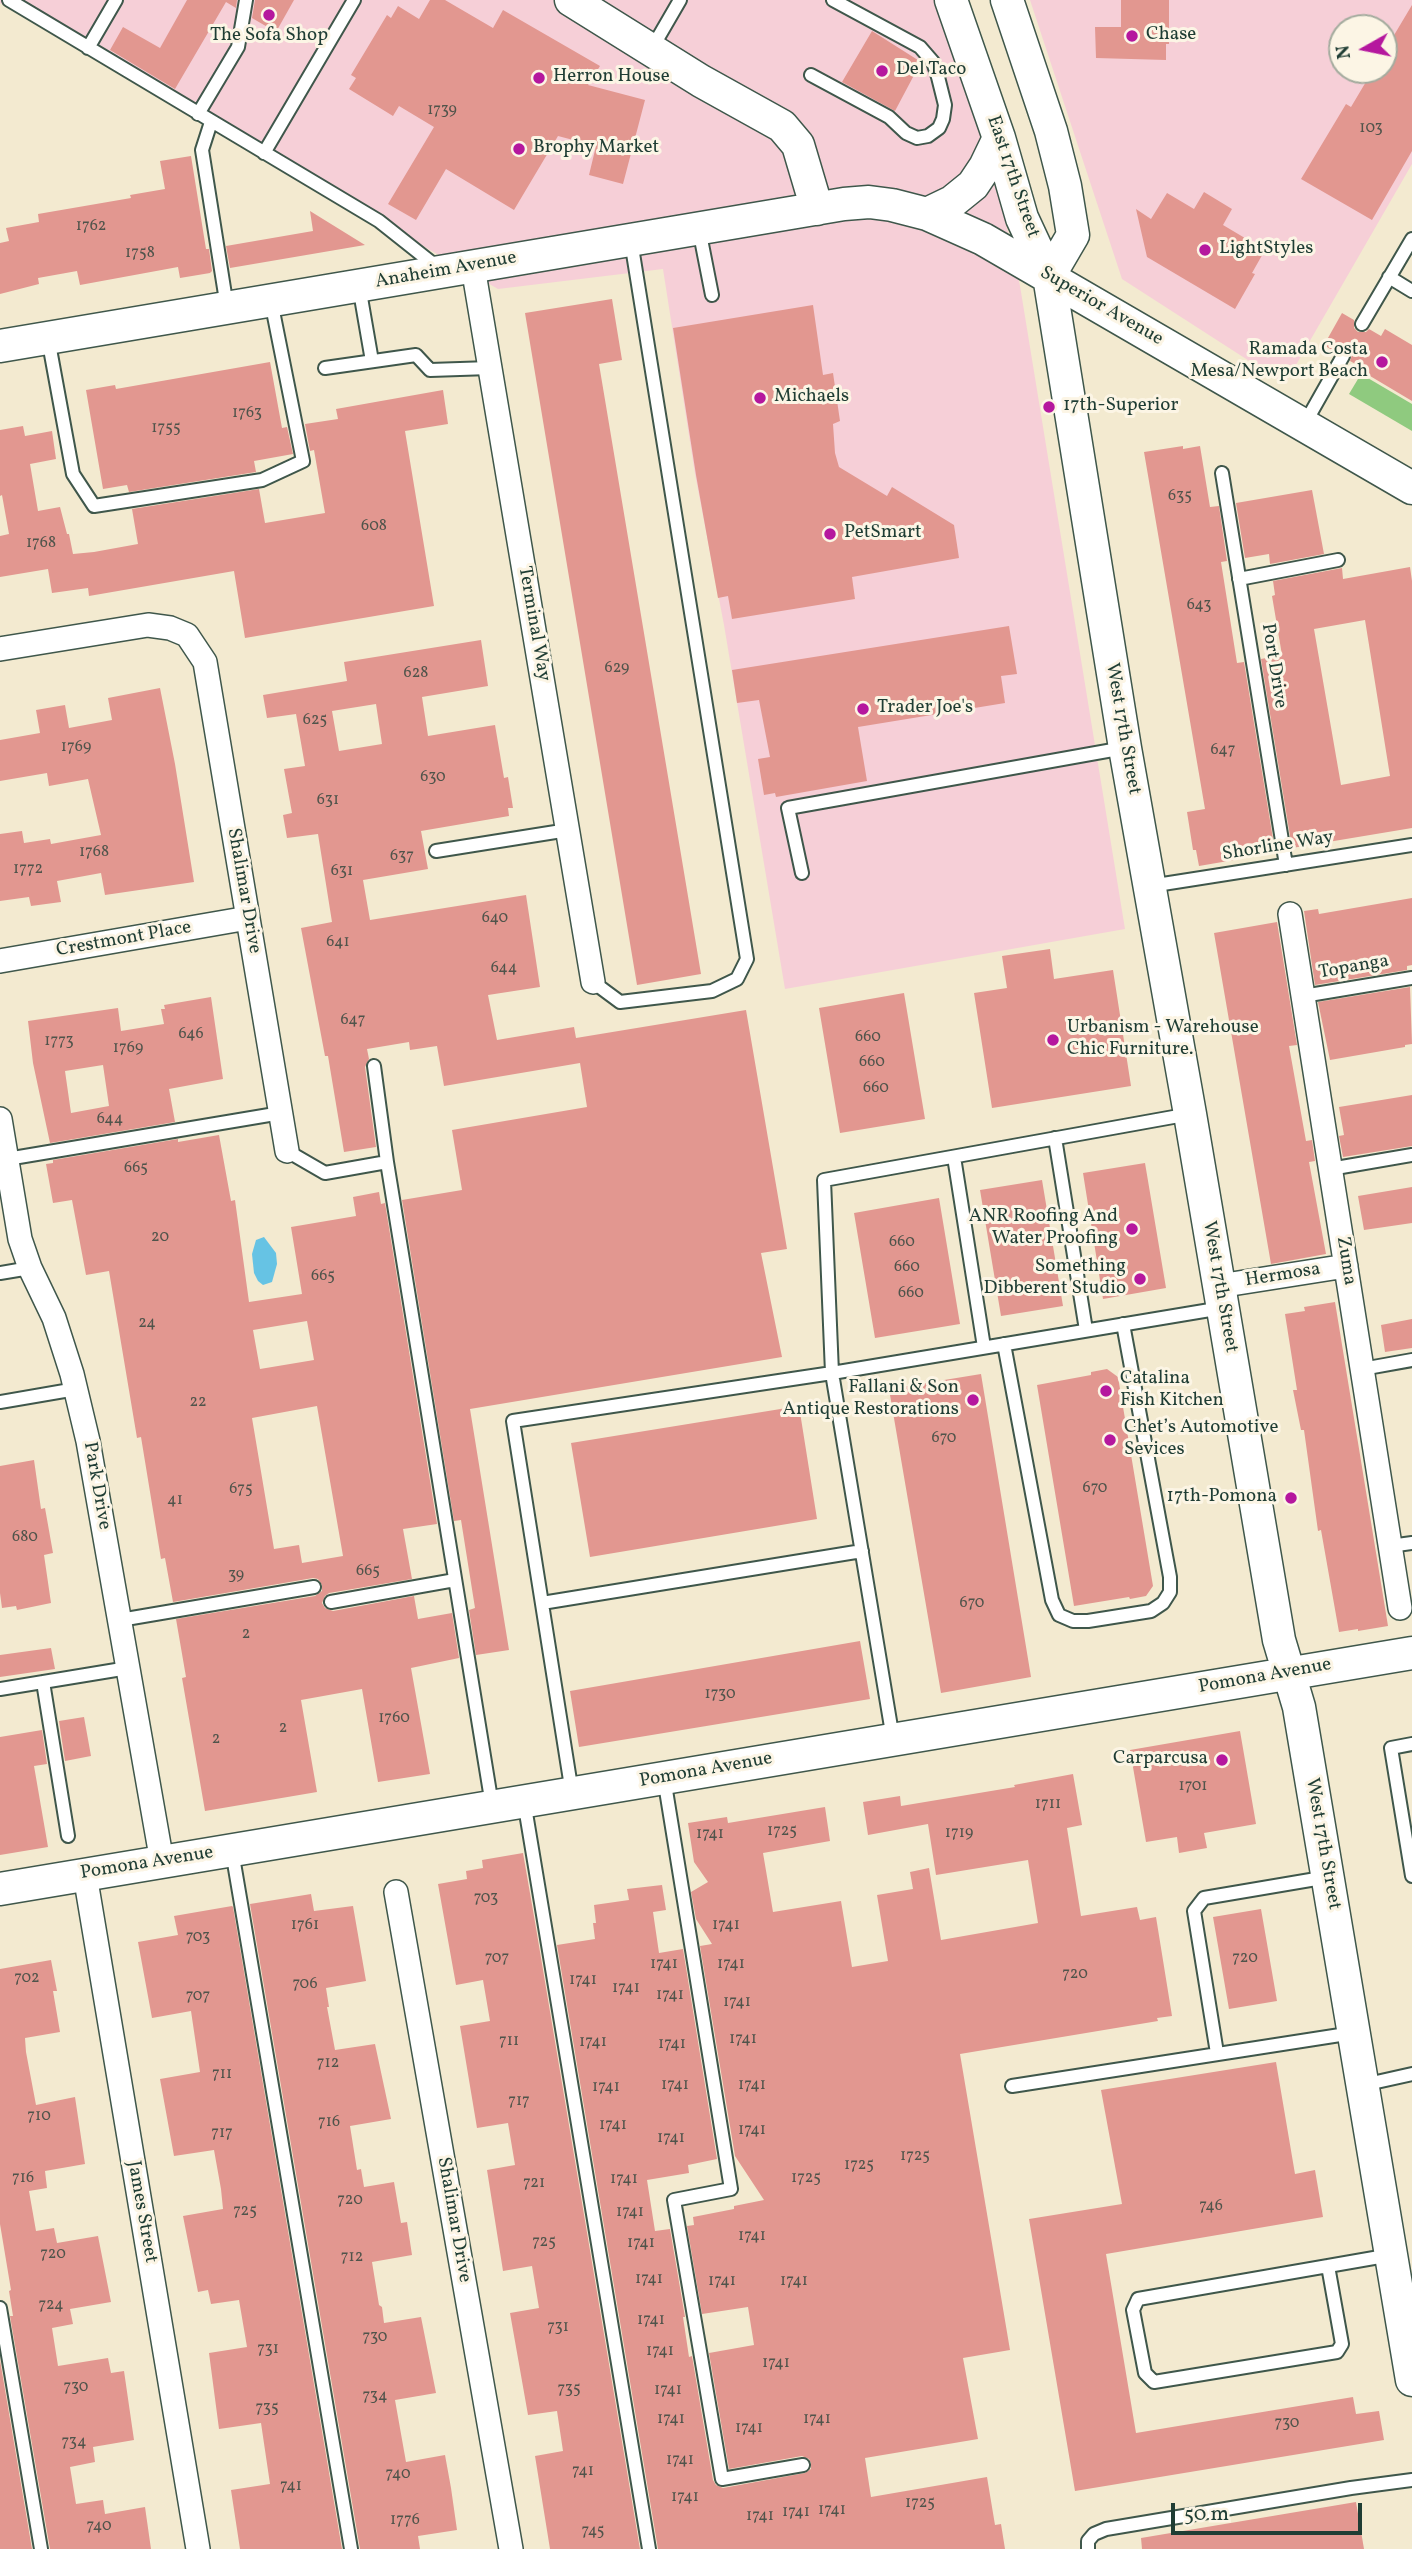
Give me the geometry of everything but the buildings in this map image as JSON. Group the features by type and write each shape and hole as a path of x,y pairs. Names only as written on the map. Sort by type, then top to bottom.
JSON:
{"street":[{"path":"571,0 701,81 782,126 798,145 817,209"},
{"name":"East 17th Street","path":"951,0 999,138 1022,218 1049,276"},
{"name":"East 17th Street","path":"1007,0 1051,131 1065,186 1073,235 1049,276"},
{"path":"927,214 951,202 973,185 999,138"},
{"name":"Anaheim Avenue","path":"0,346 817,209 869,202 892,205"},
{"name":"Superior Avenue","path":"892,205 927,214 984,239 1412,488"},
{"name":"Terminal Way","path":"458,269 490,368 593,982"},
{"name":"West 17th Street","path":"1049,276 1125,748 1276,1626 1299,1707 1412,2380"},
{"name":"Shalimar Drive","path":"0,649 148,625 170,628 187,635 205,662 287,1152"},
{"name":"Zuma","path":"1290,914 1362,1369 1401,1544 1400,1608"},
{"name":"Crestmont Place","path":"0,961 248,918"},
{"name":"Park Drive","path":"0,1119 20,1239 30,1268 54,1318 76,1389 88,1441 162,1862"},
{"name":"Hermosa","path":"1221,1297 1346,1266"},
{"name":"Pomona Avenue","path":"0,1889 1412,1653"},
{"name":"James Street","path":"85,1875 198,2549"},
{"name":"Shalimar Drive","path":"396,1892 511,2549"}],"lane":[{"path":"9,0 458,269"},
{"path":"88,48 116,0"},
{"path":"198,114 238,47 246,0"},
{"path":"264,153 354,0"},
{"path":"651,50 680,0"},
{"path":"811,75 889,117 905,132 917,138 928,136 939,128 943,119 945,105 939,77 933,62 920,47 833,0"},
{"path":"211,122 202,150 227,308"},
{"path":"699,229 712,295"},
{"path":"1362,324 1412,239"},
{"path":"593,982 620,1002 712,991 737,979 747,959 631,240"},
{"path":"1389,277 1412,291"},
{"path":"359,286 372,361"},
{"path":"48,338 73,474 94,506 261,480 303,461 271,301"},
{"path":"325,368 416,355 430,370 490,368"},
{"path":"1304,425 1343,356"},
{"name":"Port Drive","path":"1222,473 1286,865"},
{"path":"1239,579 1338,560"},
{"path":"802,873 788,808 1125,748"},
{"path":"436,851 568,830"},
{"name":"Shorline Way","path":"1150,886 1412,845"},
{"name":"Topanga","path":"1303,996 1412,978"},
{"path":"374,1066 387,1162 492,1807"},
{"path":"7,1159 281,1113"},
{"path":"893,1740 832,1373 824,1180 1190,1114"},
{"path":"1055,1138 1086,1330"},
{"path":"287,1152 325,1173 387,1162"},
{"path":"1330,1169 1412,1155"},
{"path":"954,1157 984,1347"},
{"path":"0,1273 30,1268"},
{"path":"572,1793 513,1421 832,1373 1123,1324 1221,1297"},
{"path":"1004,1344 1052,1600 1059,1615 1073,1621 1088,1621 1151,1611 1163,1604 1170,1592 1170,1577 1123,1324"},
{"path":"1362,1369 1412,1360"},
{"path":"0,1402 76,1389"},
{"path":"542,1603 862,1551"},
{"path":"331,1602 455,1580"},
{"path":"120,1620 314,1587"},
{"path":"0,1689 128,1668"},
{"path":"43,1682 68,1836"},
{"path":"1412,1744 1391,1748 1412,1876"},
{"path":"664,1778 732,2189 674,2200 722,2479 803,2465"},
{"path":"524,1801 649,2549"},
{"path":"232,1850 351,2549"},
{"path":"1217,2053 1194,1911 1204,1898 1328,1877"},
{"path":"1012,2086 1354,2034"},
{"path":"1362,2085 1412,2074"},
{"path":"1328,2266 1342,2344 1337,2352 1154,2382 1145,2373 1133,2311 1138,2299 1391,2255"},
{"path":"0,2308 41,2549"},
{"path":"1088,2549 1088,2541 1094,2534 1106,2529 1412,2480"}],"shaded area":[{"path":"0,0 935,0 987,140 1020,286 1125,929 785,989 724,625 695,474 663,269 498,289 0,3"},
{"path":"1030,0 1412,0 1412,164 1285,384 1122,279"}],"green space":[{"path":"1361,374 1412,404 1412,431 1349,394"}],"water":[{"path":"264,1237 276,1253 277,1264 272,1282 263,1285 254,1273 252,1254 256,1240"}],"place":[{"name":"The Sofa Shop","path":"269,15"},
{"name":"Chase","path":"1132,36"},
{"name":"Del Taco","path":"882,71"},
{"name":"Herron House","path":"539,78"},
{"name":"Brophy Market","path":"519,149"},
{"name":"LightStyles","path":"1205,250"},
{"name":"Ramada Costa Mesa/Newport Beach","path":"1382,362"},
{"name":"Michaels","path":"760,398"},
{"name":"17th-Superior","path":"1049,407"},
{"name":"PetSmart","path":"830,534"},
{"name":"Trader Joe's","path":"863,709"},
{"name":"Urbanism - Warehouse Chic Furniture.","path":"1053,1040"},
{"name":"ANR Roofing And Water Proofing","path":"1132,1229"},
{"name":"Something Dibberent Studio","path":"1140,1279"},
{"name":"Catalina Fish Kitchen","path":"1106,1391"},
{"name":"Fallani & Son Antique Restorations","path":"973,1400"},
{"name":"Chet’s Automotive Sevices","path":"1110,1440"},
{"name":"17th-Pomona","path":"1291,1498"},
{"name":"Carparcusa","path":"1222,1760"}]}
